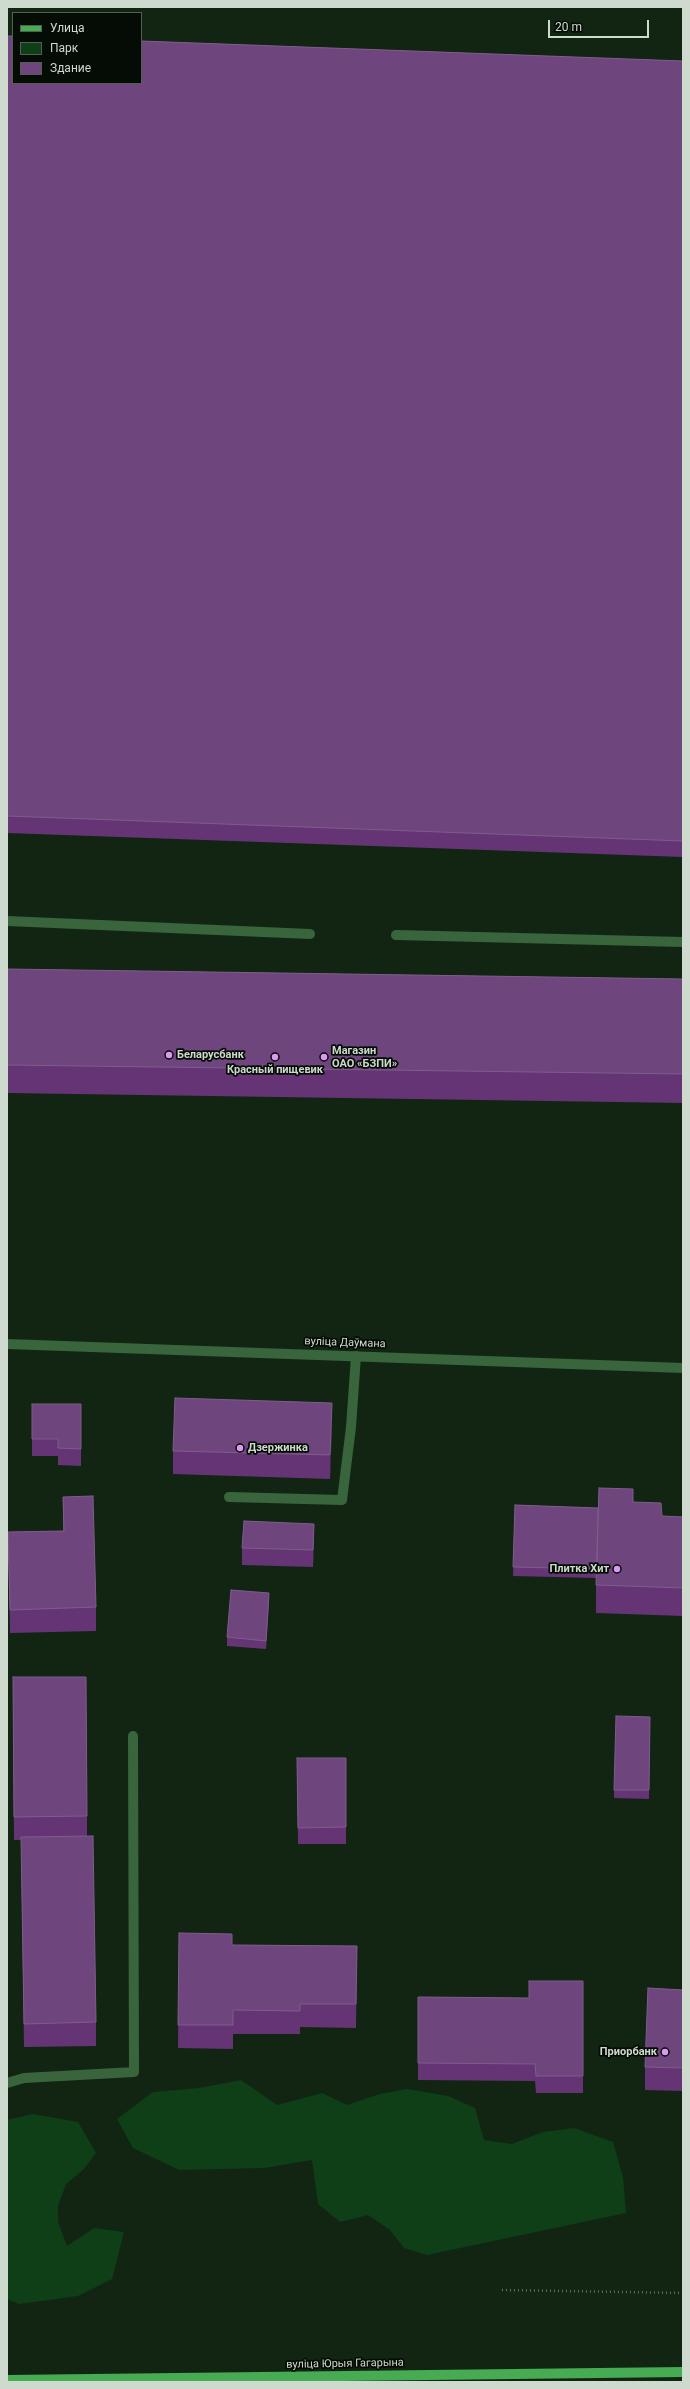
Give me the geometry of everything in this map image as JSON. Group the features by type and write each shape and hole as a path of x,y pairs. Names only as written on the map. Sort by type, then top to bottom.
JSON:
{"main road":[{"name":"вуліца Юрыя Гагарына","path":"7,2380 683,2372"}],"street":[{"path":"7,921 310,934"},
{"path":"396,935 683,942"},
{"name":"вуліца Даўмана","path":"7,1344 683,1368"},
{"path":"229,1497 342,1500 351,1427 356,1356"},
{"path":"7,2083 24,2078 134,2072 133,1736"}],"path":[{"path":"502,2290 683,2293"}],"green space":[{"path":"241,2080 277,2105 322,2093 347,2105 380,2094 407,2089 448,2096 475,2108 484,2140 512,2144 543,2132 574,2128 613,2142 623,2177 626,2213 427,2255 404,2248 390,2230 368,2215 340,2222 318,2204 312,2160 264,2168 179,2170 133,2148 117,2119 153,2092 199,2088"},
{"path":"33,2114 78,2122 96,2153 84,2169 66,2184 58,2206 58,2222 67,2246 94,2228 124,2232 112,2279 78,2296 19,2304 7,2299 7,2120"}],"building":[{"path":"7,36 12,36 12,84 142,84 142,41 683,61 683,841 7,816"},
{"path":"7,969 683,979 683,1074 7,1065"},
{"path":"175,1398 332,1403 330,1455 173,1451"},
{"path":"32,1404 81,1404 81,1449 58,1448 58,1439 32,1439"},
{"path":"599,1488 633,1489 633,1502 661,1503 662,1516 683,1517 683,1588 596,1585"},
{"path":"93,1496 96,1607 10,1610 8,1532 64,1531 63,1497"},
{"path":"515,1505 598,1508 597,1569 513,1567"},
{"path":"244,1521 314,1524 313,1550 242,1548"},
{"path":"231,1590 269,1593 266,1641 227,1637"},
{"path":"13,1677 86,1677 87,1816 14,1817"},
{"path":"616,1716 650,1717 649,1790 614,1790"},
{"path":"297,1758 346,1758 346,1827 298,1828"},
{"path":"93,1836 96,2022 24,2024 21,1837"},
{"path":"179,1933 232,1934 232,1945 357,1946 356,2004 300,2004 300,2011 233,2010 233,2025 178,2025"},
{"path":"529,1981 583,1981 583,2076 536,2076 535,2064 418,2063 418,1997 529,1998"},
{"name":"Приорбанк","path":"648,1988 683,1990 683,2068 645,2067"}],"place":[{"name":"Беларусбанк","path":"169,1055"},
{"name":"Красный пищевик","path":"275,1057"},
{"name":"Магазин ОАО «БЗПИ»","path":"324,1057"},
{"name":"Дзержинка","path":"240,1448"},
{"name":"Плитка Хит","path":"617,1569"},
{"name":"Приорбанк","path":"665,2052"}]}
